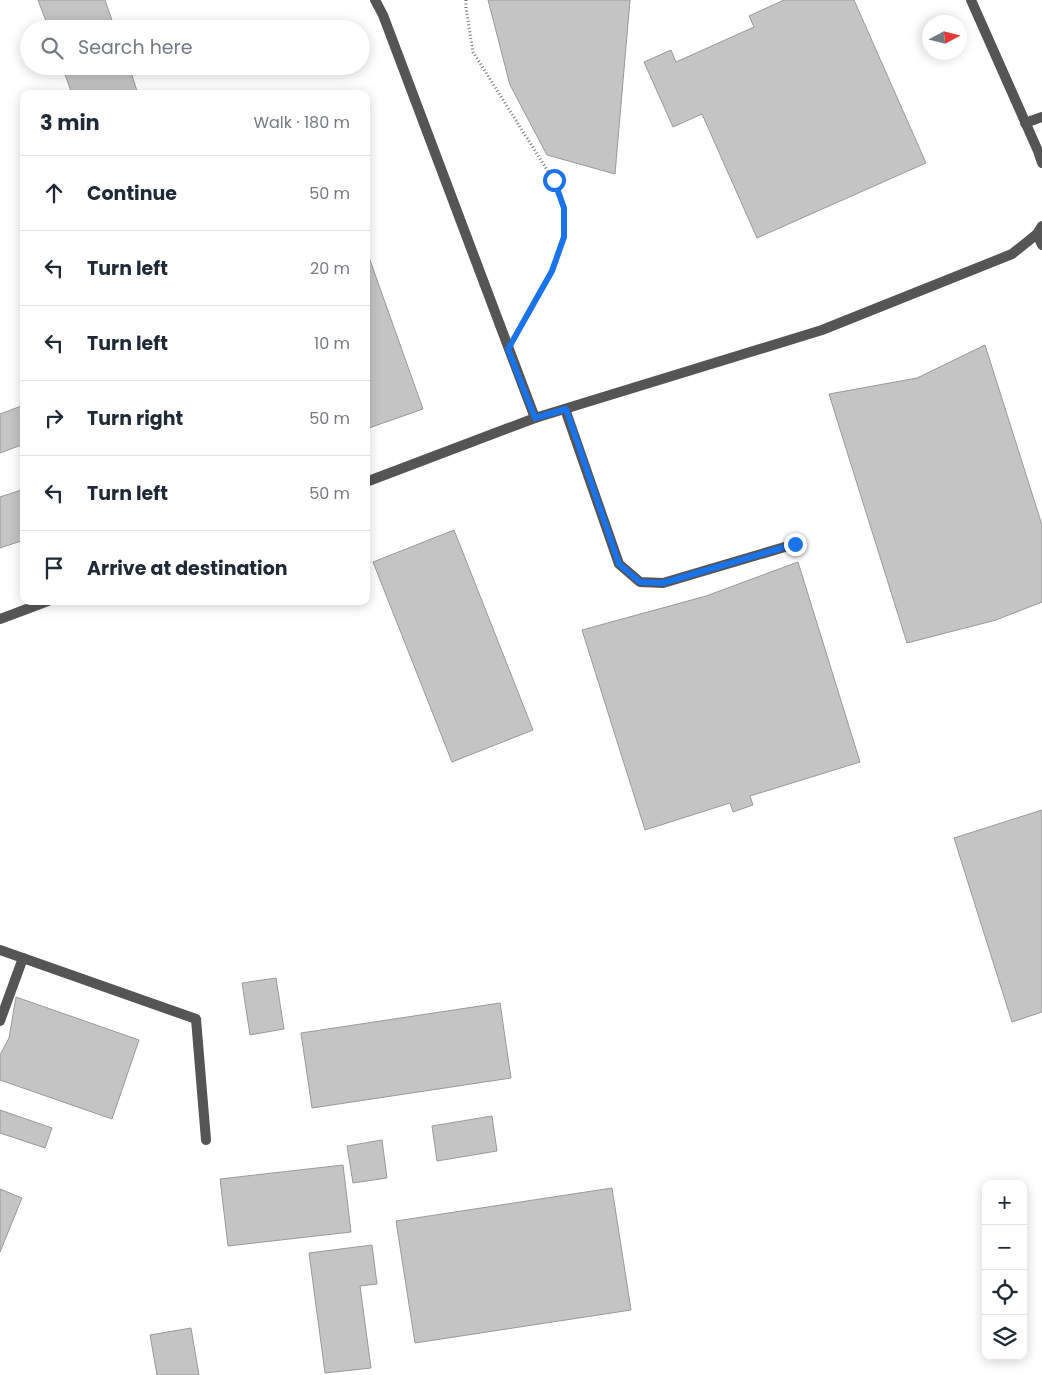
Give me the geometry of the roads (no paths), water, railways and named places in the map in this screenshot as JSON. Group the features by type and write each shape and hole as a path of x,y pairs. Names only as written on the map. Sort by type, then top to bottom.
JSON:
{"lane":[{"path":"375,0 383,15 535,418"},
{"path":"971,0 1042,163"},
{"path":"1025,123 1042,117"},
{"path":"1040,230 1042,245"},
{"path":"370,480 535,418 822,330 1012,254 1040,230"},
{"path":"566,409 619,564 640,582 663,583 795,544"},
{"path":"0,619 37,605"},
{"path":"0,950 196,1019 206,1140"},
{"path":"0,1021 23,958"}]}
